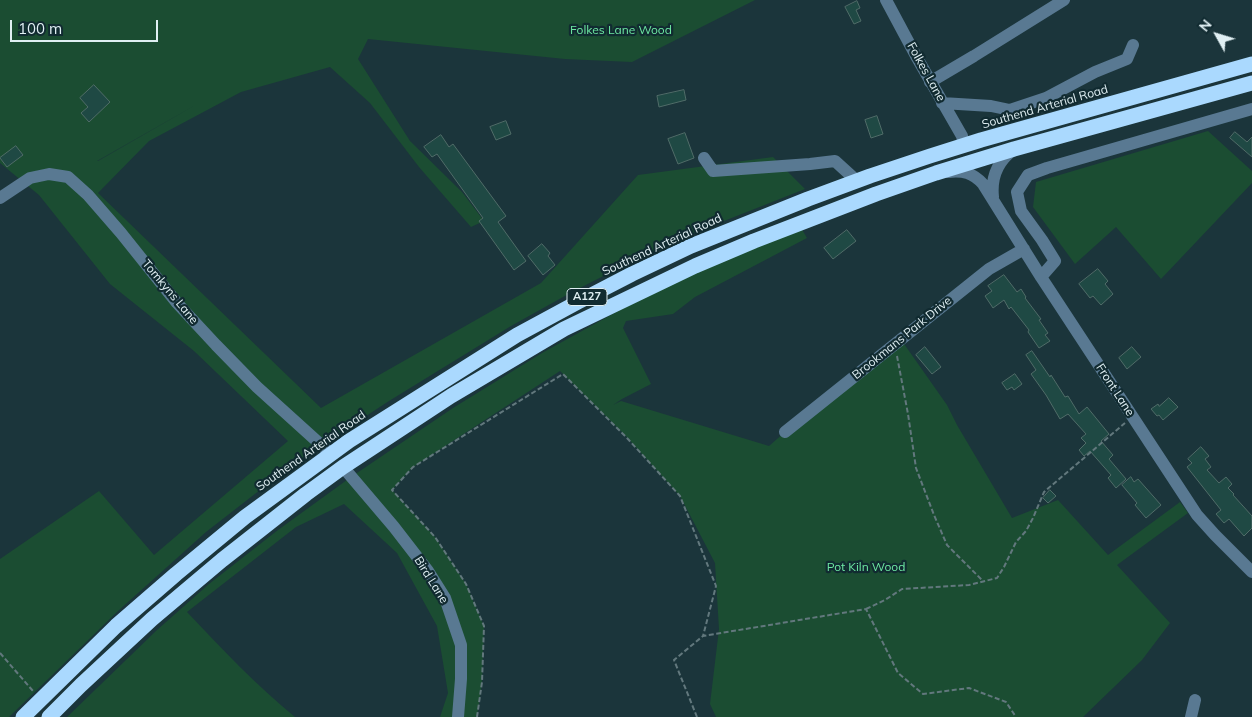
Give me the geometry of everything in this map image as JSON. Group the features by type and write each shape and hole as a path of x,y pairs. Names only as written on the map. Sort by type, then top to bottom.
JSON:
{"highway":[{"name":"Southend Arterial Road","path":"23,717 116,626 176,574 245,517 330,453 517,335 578,302 691,246 857,181 964,145 1252,64"},
{"name":"A127","path":"49,717 81,684 152,619 306,494 342,467 451,396 564,329 695,266 876,194 1014,149 1252,82"}],"street":[{"name":"Folkes Lane","path":"886,0 930,82 962,136 964,145"},
{"path":"930,82 1064,0"},
{"path":"942,103 991,106 1010,110 1046,98 1095,72 1127,60 1133,45"},
{"path":"1041,278 1055,261 1021,211 1017,192 1028,175 1252,109"},
{"path":"993,198 992,188 996,170 1014,149"},
{"path":"704,158 713,171 835,161 857,181"},
{"name":"Front Lane","path":"936,173 956,171 968,173 979,179 993,198 1041,278 1197,515 1214,535 1252,572"},
{"name":"Tomkyns Lane","path":"0,198 30,178 49,174 68,178 88,195 121,233 176,303 216,345 257,387 330,453"},
{"name":"Brookmans Park Drive","path":"785,432 989,269 1024,250"},
{"name":"Bird Lane","path":"342,467 394,527 428,571 445,598 461,645 458,717"},
{"path":"1191,717 1195,700"}],"path":[{"path":"894,344 908,414 916,468 947,545 984,581"},
{"path":"477,717 482,682 484,626 466,584 435,536 392,490 413,467 563,374 627,438 680,496 716,586 703,636"},
{"path":"697,717 674,660 703,636 866,609 902,589 969,586 996,578 1004,567 1016,542 1034,518 1044,492 1132,417"},
{"path":"866,609 898,673 923,694 969,688 1006,702 1016,717"},
{"path":"0,653 36,695"}],"green space":[{"name":"Folkes Lane Wood","path":"0,0 755,0 632,62 565,59 368,39 358,59 410,141 462,192 484,221 471,227 419,167 370,103 330,67 241,92 149,141 98,193 321,408 541,283 638,175 773,157 805,189 686,236 572,292 511,326 389,401 296,462 206,532 118,611 9,717 0,717 0,559 99,491 154,555 288,441 194,351 110,284 39,195 0,163","holes":["199,103 98,161 97,161"]},
{"path":"1208,131 1252,171 1252,183 1161,279 1116,227 1075,264 1033,207 1036,182"},
{"name":"Pot Kiln Wood","path":"800,226 807,238 695,297 673,314 626,321 623,328 651,384 613,405 621,401 769,446 902,341 947,405 1012,518 1058,500 1108,555 1180,502 1188,513 1117,565 1170,623 1142,660 1083,717 716,717 710,704 719,629 715,563 680,496 624,434 560,371 413,467 392,490 435,537 466,584 484,626 482,682 477,717 440,717 448,693 437,626 397,553 344,504 296,527 187,612 226,653 295,717 67,717 157,630 209,584 278,530 351,477 453,408 542,353 649,294"}],"building":[{"path":"857,1 860,8 856,10 861,21 854,24 845,7"},
{"path":"94,85 110,102 89,122 81,113 88,107 80,98"},
{"path":"684,90 686,100 659,107 657,96"},
{"path":"877,116 883,134 871,138 865,120"},
{"path":"506,121 511,134 496,140 490,127"},
{"path":"1235,132 1247,142 1252,137 1252,157 1230,138"},
{"path":"685,133 694,158 678,164 668,139"},
{"path":"441,135 449,147 453,144 506,216 498,222 526,261 514,270 479,221 483,218 437,154 432,157 424,147"},
{"path":"16,146 23,155 7,167 0,158"},
{"path":"847,230 856,241 833,259 824,248"},
{"path":"542,244 550,253 548,256 555,265 543,275 528,256"},
{"path":"1098,269 1108,281 1105,284 1113,294 1101,305 1093,296 1090,298 1079,284"},
{"path":"1004,275 1017,292 1021,289 1048,333 1045,335 1050,341 1039,348 1028,332 1029,330 1011,307 1009,309 1004,300 993,308 985,296 992,291 988,286"},
{"path":"925,347 941,367 932,374 916,355"},
{"path":"1132,347 1141,357 1127,369 1119,358"},
{"path":"1032,351 1065,397 1068,396 1079,414 1087,407 1109,434 1101,441 1113,455 1109,459 1126,479 1116,488 1108,478 1111,475 1090,451 1084,456 1079,450 1086,443 1081,438 1086,434 1068,414 1060,419 1031,374 1036,370 1026,355"},
{"path":"1015,374 1022,384 1014,390 1012,387 1007,390 1002,383"},
{"path":"1169,398 1178,407 1163,420 1151,409 1158,404 1159,406"},
{"path":"1201,447 1209,456 1205,459 1211,467 1207,470 1219,483 1226,477 1232,484 1228,488 1252,516 1252,528 1244,536 1229,519 1224,523 1216,514 1221,510 1187,467 1192,463 1188,459"},
{"path":"1131,477 1134,482 1138,479 1161,505 1146,518 1135,505 1137,503 1122,485"},
{"path":"1050,490 1056,496 1048,503 1043,498"}]}
